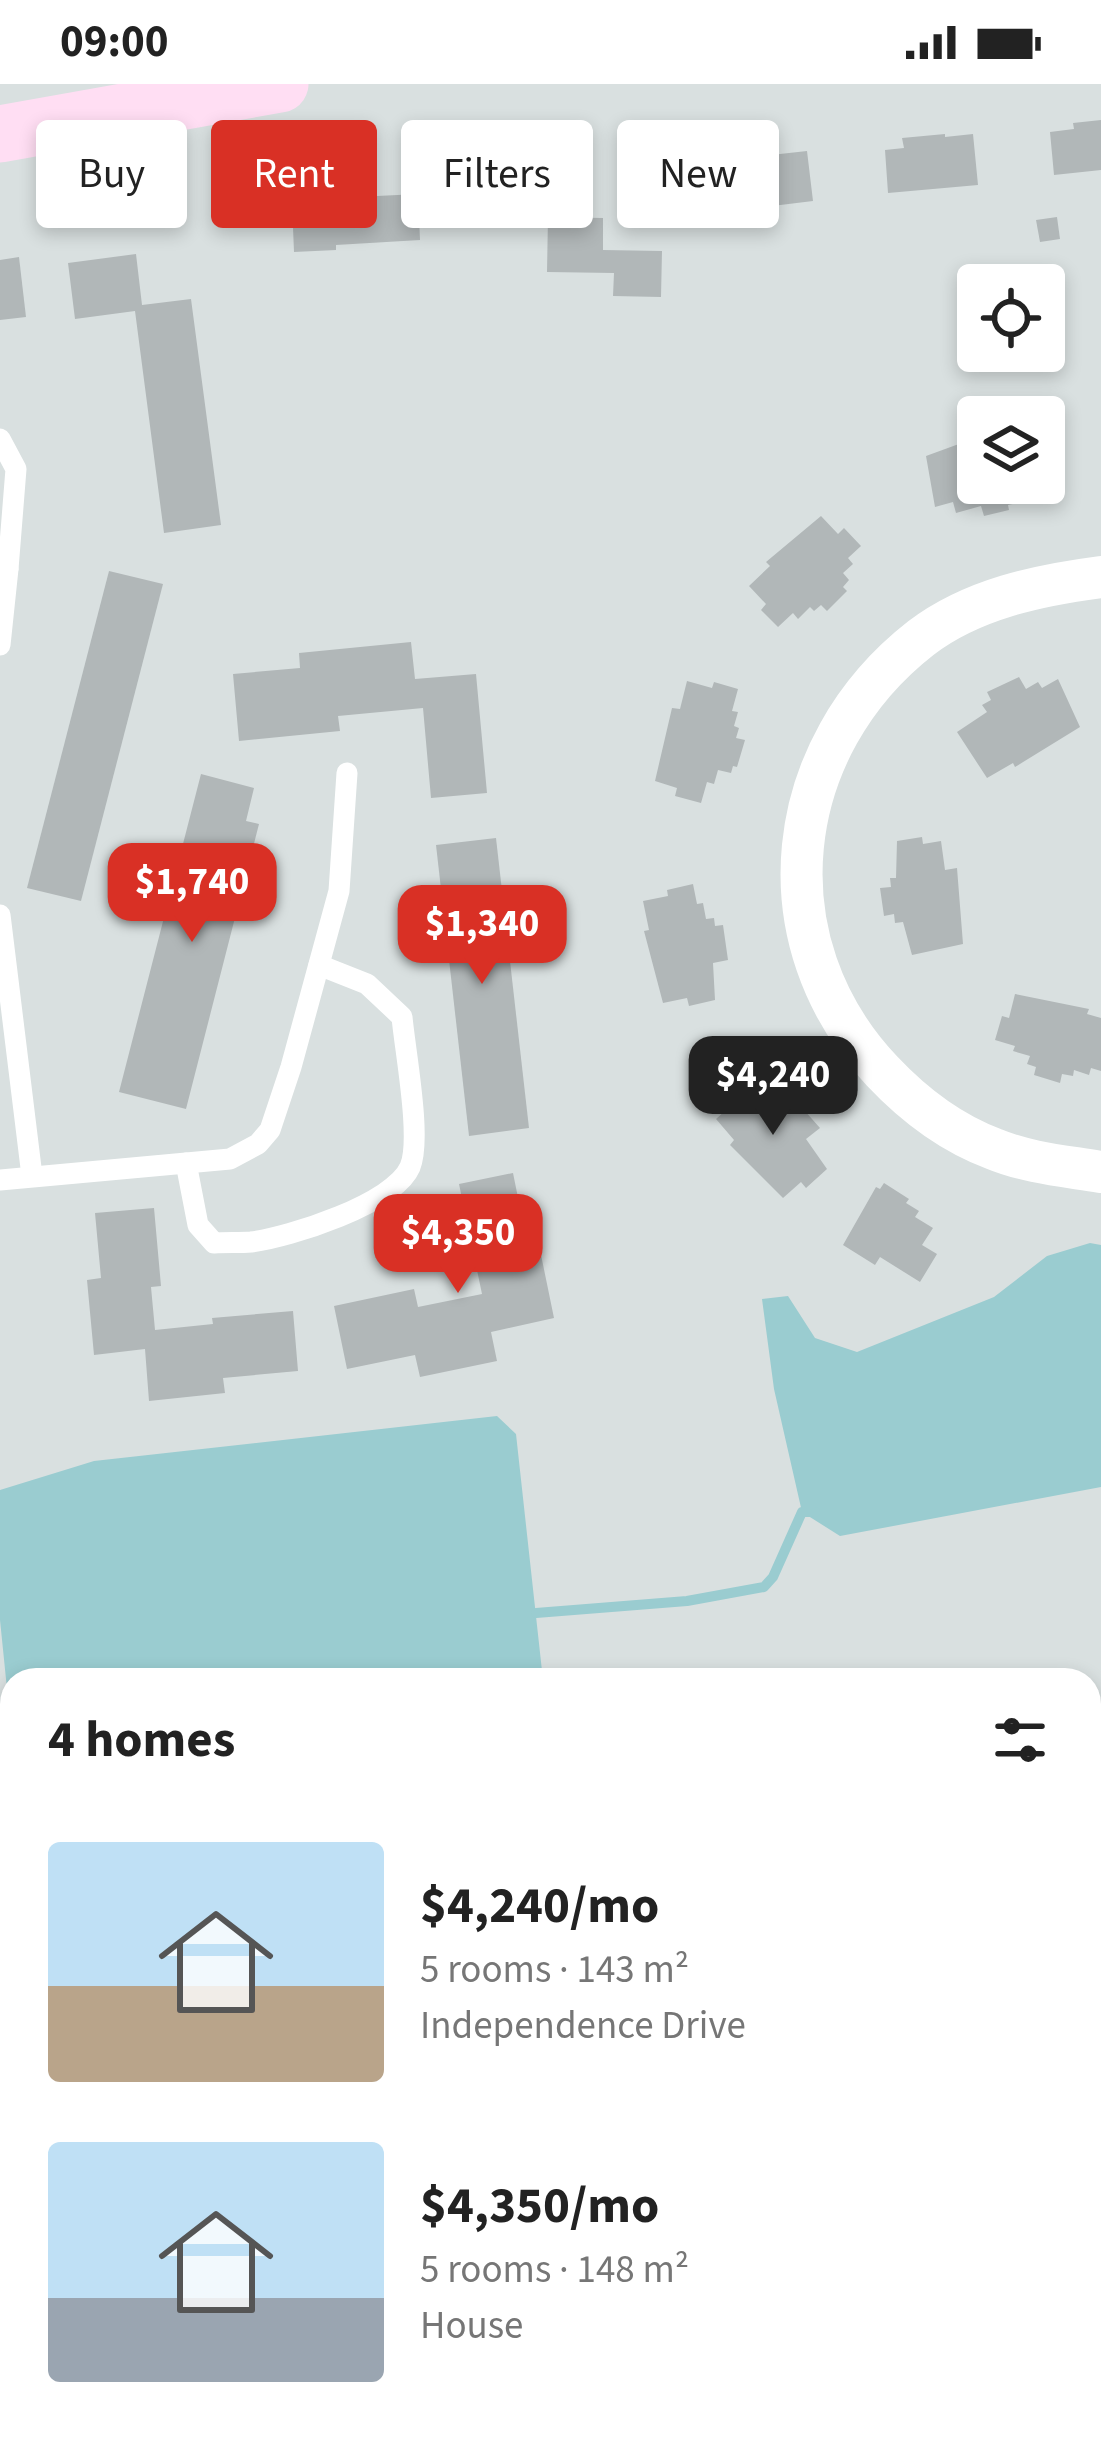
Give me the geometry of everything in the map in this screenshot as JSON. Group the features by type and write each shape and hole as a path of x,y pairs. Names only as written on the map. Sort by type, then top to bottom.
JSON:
{"street":[{"path":"0,134 280,84"},
{"path":"1101,578 999,597 924,635 887,667 830,747 809,803 801,866 802,910 813,961 832,1006 852,1036 907,1097 946,1126 994,1150 1101,1172"}],"lane":[{"path":"0,439 16,469 0,645"},
{"path":"0,1180 230,1159 258,1144 270,1130 339,891 347,773"},
{"path":"0,915 32,1176"},
{"path":"187,1163 198,1225 214,1243 254,1242 364,1206 390,1192 410,1168 414,1138 401,1017 368,984 319,965"}],"water":[{"path":"1090,1243 1101,1245 1101,1487 840,1536 802,1512 774,1389 762,1299 788,1296 815,1338 857,1352 994,1297 1047,1256"},
{"path":"497,1416 516,1434 542,1668 5,1668 0,1490 94,1461"}],"building":[{"path":"1101,120 1101,170 1054,175 1050,132"},
{"path":"973,134 978,185 888,193 885,150 904,148 902,138"},
{"path":"807,151 813,201 779,205 779,154"},
{"path":"401,195 401,228 419,228 420,240 294,252 293,228 377,228 377,196"},
{"path":"1057,217 1060,239 1040,242 1036,220"},
{"path":"593,218 603,218 603,250 662,251 661,297 613,296 614,273 547,272 548,228 593,228"},
{"path":"136,254 142,305 191,299 221,525 164,533 135,311 75,319 68,263"},
{"path":"19,257 26,317 0,320 0,260"},
{"path":"957,445 957,504 1012,504 1009,510 984,516 981,506 956,513 953,502 935,507 926,456"},
{"path":"821,516 838,534 844,528 861,546 848,558 853,564 843,573 849,580 843,587 847,591 827,611 821,605 814,611 810,607 798,619 793,613 778,627 761,610 766,604 749,586 770,566 766,562"},
{"path":"109,571 163,584 81,901 27,888"},
{"path":"411,642 415,679 476,674 487,793 431,798 423,708 338,716 340,731 239,741 233,674 300,668 299,653"},
{"path":"1019,677 1026,689 1038,682 1042,688 1058,679 1080,727 1015,767 1013,763 987,778 957,732 987,712 982,705 991,700 987,692"},
{"path":"687,681 738,689 732,711 738,712 734,726 739,728 736,738 745,740 737,767 731,773 718,770 714,784 707,782 701,803 675,796 677,788 655,781 672,708 680,709"},
{"path":"201,774 254,788 246,821 259,824 186,1109 119,1092"},
{"path":"922,837 923,844 941,841 945,870 957,868 963,944 912,955 903,922 895,923 894,914 884,916 880,888 891,887 890,878 896,878 897,841"},
{"path":"496,838 529,1128 469,1136 436,845"},
{"path":"693,884 706,919 714,918 715,926 723,925 728,960 713,963 715,1000 689,1006 687,998 663,1003 644,931 649,930 643,901"},
{"path":"1015,994 1089,1009 1087,1014 1101,1018 1101,1071 1091,1068 1089,1075 1074,1070 1073,1076 1062,1074 1060,1083 1034,1075 1036,1067 1027,1064 1030,1056 995,1040 1002,1016 1009,1018"},
{"path":"750,1078 779,1105 783,1101 788,1108 796,1101 820,1128 806,1139 827,1169 806,1188 801,1182 783,1198 730,1145 734,1140 716,1119 735,1102 730,1097"},
{"path":"513,1173 528,1247 539,1245 554,1318 491,1332 497,1361 420,1377 415,1355 347,1369 334,1306 414,1289 418,1307 482,1294 459,1184"},
{"path":"884,1183 909,1199 906,1203 919,1211 915,1217 933,1228 922,1245 937,1254 920,1282 880,1257 875,1265 843,1245 876,1187"},
{"path":"154,1208 161,1286 151,1287 155,1330 213,1324 212,1318 293,1311 298,1371 223,1378 225,1393 149,1401 145,1349 94,1355 87,1280 101,1278 95,1213"}],"waterway":[{"path":"536,1613 687,1601 764,1587 802,1512 815,1512"}]}
